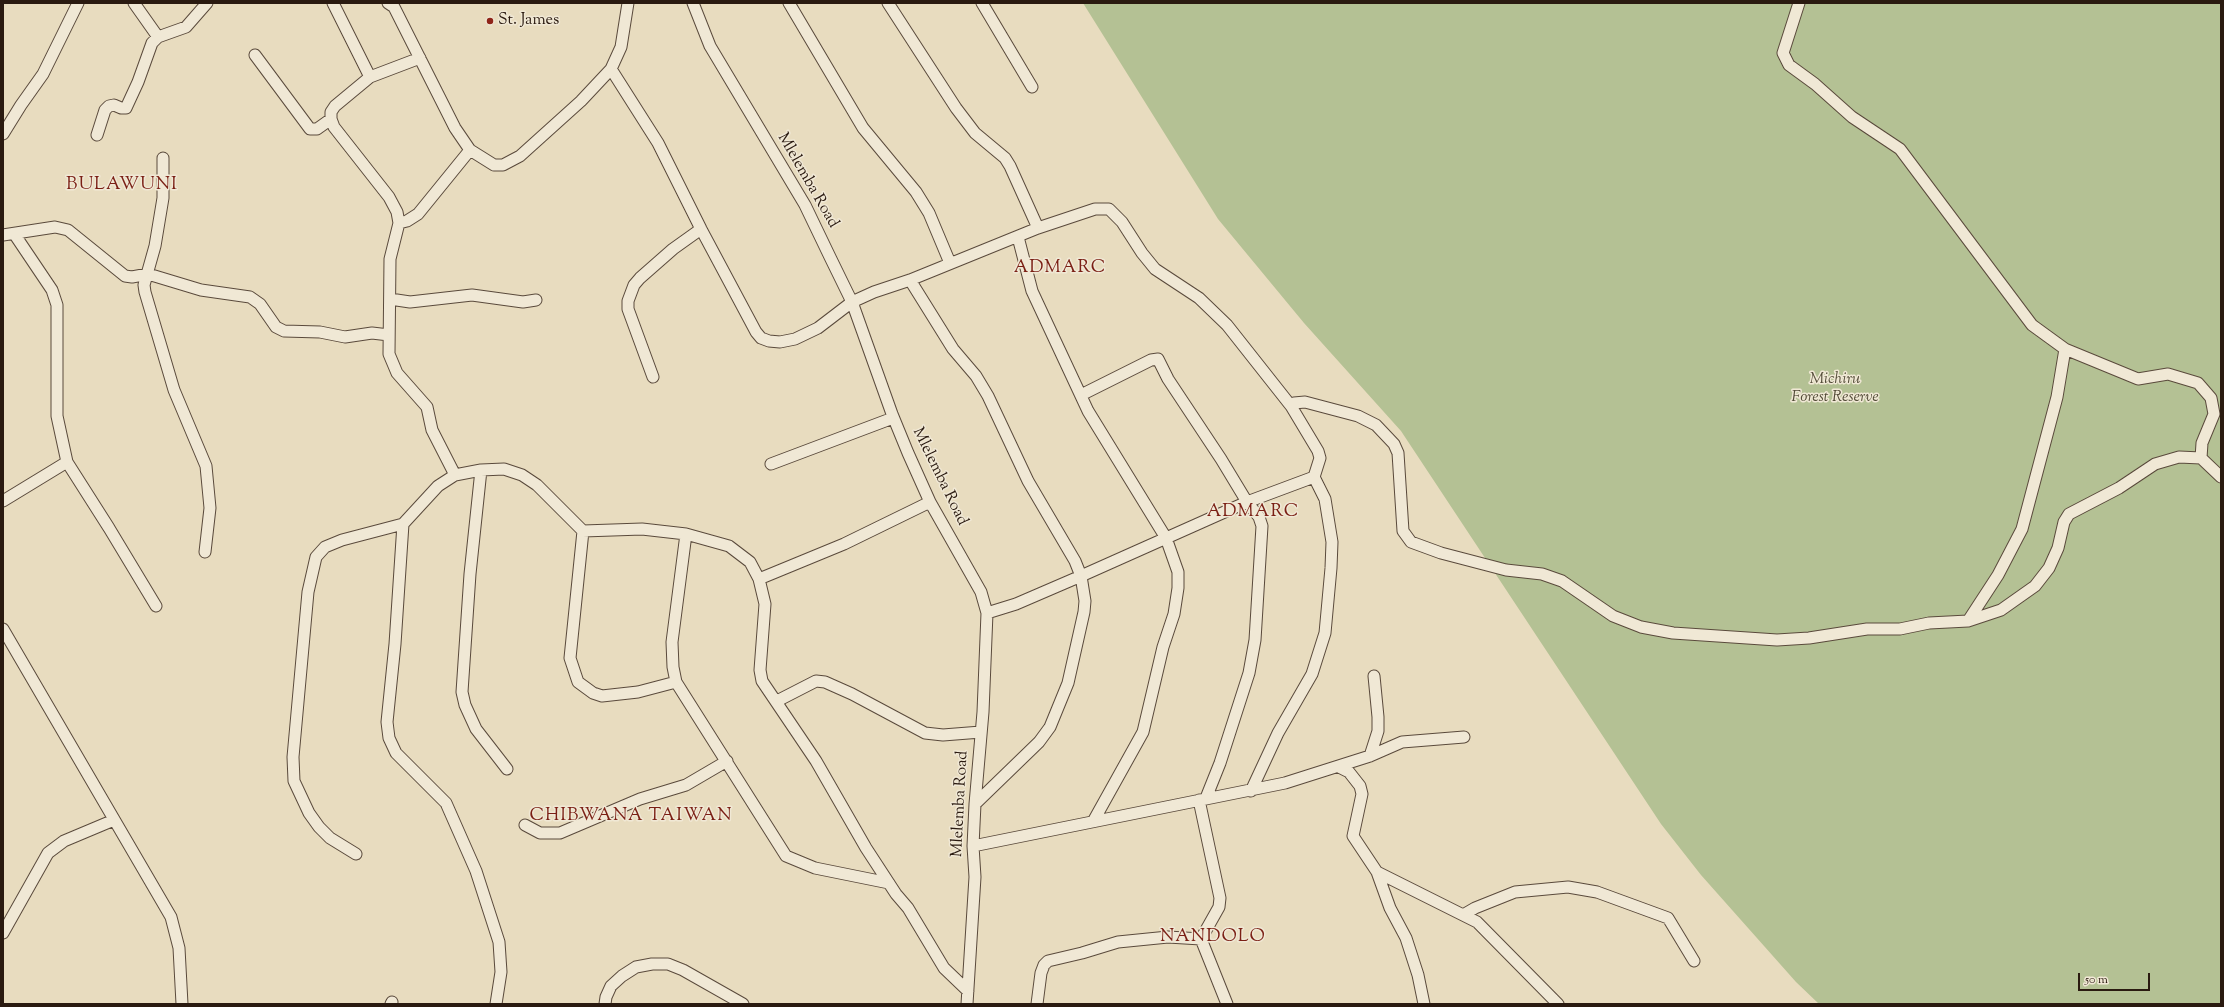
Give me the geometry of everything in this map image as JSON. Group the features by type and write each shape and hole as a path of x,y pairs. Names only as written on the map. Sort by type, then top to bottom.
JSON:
{"street":[{"path":"3,134 43,74 78,3"},
{"path":"134,3 158,37"},
{"path":"97,135 105,110 109,106 114,105 121,108 126,108 138,82 149,48 158,37 186,27 207,3"},
{"path":"333,3 370,77"},
{"path":"388,3 394,7 449,118 470,150 494,165 511,162 520,156 574,108 611,69 621,47 628,3"},
{"name":"Mlelemba Road","path":"693,3 710,46 805,205 852,302 893,418 930,502 978,587 987,613 981,732 975,804 973,846 975,878 967,1004"},
{"path":"789,3 863,128 916,192 929,213 950,263"},
{"path":"888,3 956,108 975,133 1005,158 1038,228"},
{"path":"982,3 1032,87"},
{"path":"1800,3 1783,53 1789,65 1815,84 1852,118 1900,149 2032,325 2064,349 2138,379 2168,374 2198,383 2211,398 2214,414 2202,443 2201,458"},
{"path":"255,55 310,129 317,129 331,119"},
{"path":"420,58 370,77 335,106 331,112 331,119 334,126 389,197 397,212 399,223 391,251 389,354 392,365 427,407 432,430 456,475"},
{"path":"611,69 658,143 701,229 756,332 761,338 780,342 795,339 818,328 852,302 1038,228 1096,209 1109,208 1122,222 1142,253 1155,269 1199,298 1227,325 1291,406 1320,458 1314,477 1325,499 1332,542 1325,633 1312,674 1278,733 1251,791"},
{"path":"399,223 412,218 426,205 470,150"},
{"path":"163,158 163,198 148,274 144,285 147,301 174,390 206,466 210,508 205,552"},
{"path":"3,235 55,227 68,230 125,276 132,277 148,274 201,290 250,297 260,304 276,327 284,331 320,332 345,337 372,333 389,335"},
{"path":"653,377 628,309 628,301 634,285 640,278 673,249 701,229"},
{"path":"15,234 52,290 57,305 57,416 67,462 156,606"},
{"path":"1018,237 1032,291 1081,395 1104,439 1166,538 1178,572 1178,588 1174,614 1163,647 1141,736 1094,820"},
{"path":"910,280 953,349 976,376 988,396 1028,481 1067,546 1081,576 1084,612 1068,683 1057,713 1039,742 975,804"},
{"path":"390,299 410,302 472,295 523,302 536,300"},
{"path":"1968,621 1998,575 2022,529 2057,397 2064,349"},
{"path":"1081,395 1151,360 1158,359 1168,380 1221,459 1246,502 1259,517 1262,526 1255,640 1249,673 1241,700 1202,799 1220,898 1218,906 1200,939"},
{"path":"1291,406 1294,402 1299,401 1347,412 1376,425 1394,444 1398,453 1403,531 1411,542 1442,553 1506,570 1542,574 1562,581 1613,616 1641,627 1673,633 1777,640 1809,638 1867,629 1900,629 1930,623 1968,621 2001,610 2035,586 2049,568 2058,548 2064,522 2069,514 2119,488 2155,464 2179,457 2201,458 2221,477"},
{"path":"771,464 893,418"},
{"path":"3,501 67,462"},
{"path":"356,854 330,838 319,827 309,813 294,781 292,757 308,592 316,557 326,547 342,540 402,524 429,494 456,475 481,470 504,469 522,475 537,485 583,531 631,529 686,534 729,546 737,550 750,562 759,579 765,610 760,670 762,681 777,701 816,761 866,848 889,883 908,908 944,968 968,991"},
{"path":"481,470 470,574 462,692 465,705 476,729 507,769"},
{"path":"987,613 1016,604 1246,502 1314,477"},
{"path":"759,579 844,544 930,502"},
{"path":"402,524 395,644 387,730 396,753 446,803 476,871 499,942 501,972 496,1004"},
{"path":"583,531 570,658 578,682 589,691 602,696 638,692 676,682"},
{"path":"686,534 672,642 673,666 676,682 782,851 791,859 815,868 889,883"},
{"path":"3,629 171,917 179,948 182,1004"},
{"path":"1370,756 1378,731 1374,676"},
{"path":"777,701 816,681 825,682 852,694 925,733 943,735 981,732"},
{"path":"973,846 1094,820 1251,791 1339,767 1370,756 1402,742 1464,737"},
{"path":"525,825 540,833 560,833 640,799 686,785 726,761"},
{"path":"1339,767 1349,772 1360,786 1362,794 1353,836 1377,872 1390,908 1406,938 1418,975 1424,1004"},
{"path":"3,934 48,853 64,841 114,820"},
{"path":"1377,872 1477,922 1558,1004"},
{"path":"1463,915 1515,892 1568,887 1597,892 1668,918 1694,961"},
{"path":"1037,1004 1041,973 1044,965 1048,961 1118,942 1168,937 1200,939"},
{"path":"1200,939 1227,1004"},
{"path":"605,1004 606,997 611,986 622,976 636,968 652,964 668,964 683,970 743,1004"}],"green space":[{"name":"Michiru Forest Reserve","path":"1083,3 2221,3 2221,1004 1819,1004 1796,982 1701,875 1661,824 1401,431 1304,323 1218,219"}],"place":[{"name":"St. James","path":"490,21"}],"district":[{"name":"BULAWUNI","path":"122,186"},
{"name":"ADMARC","path":"1060,269"},
{"name":"ADMARC","path":"1253,513"},
{"name":"CHIBWANA TAIWAN","path":"631,817"},
{"name":"NANDOLO","path":"1213,938"}]}
